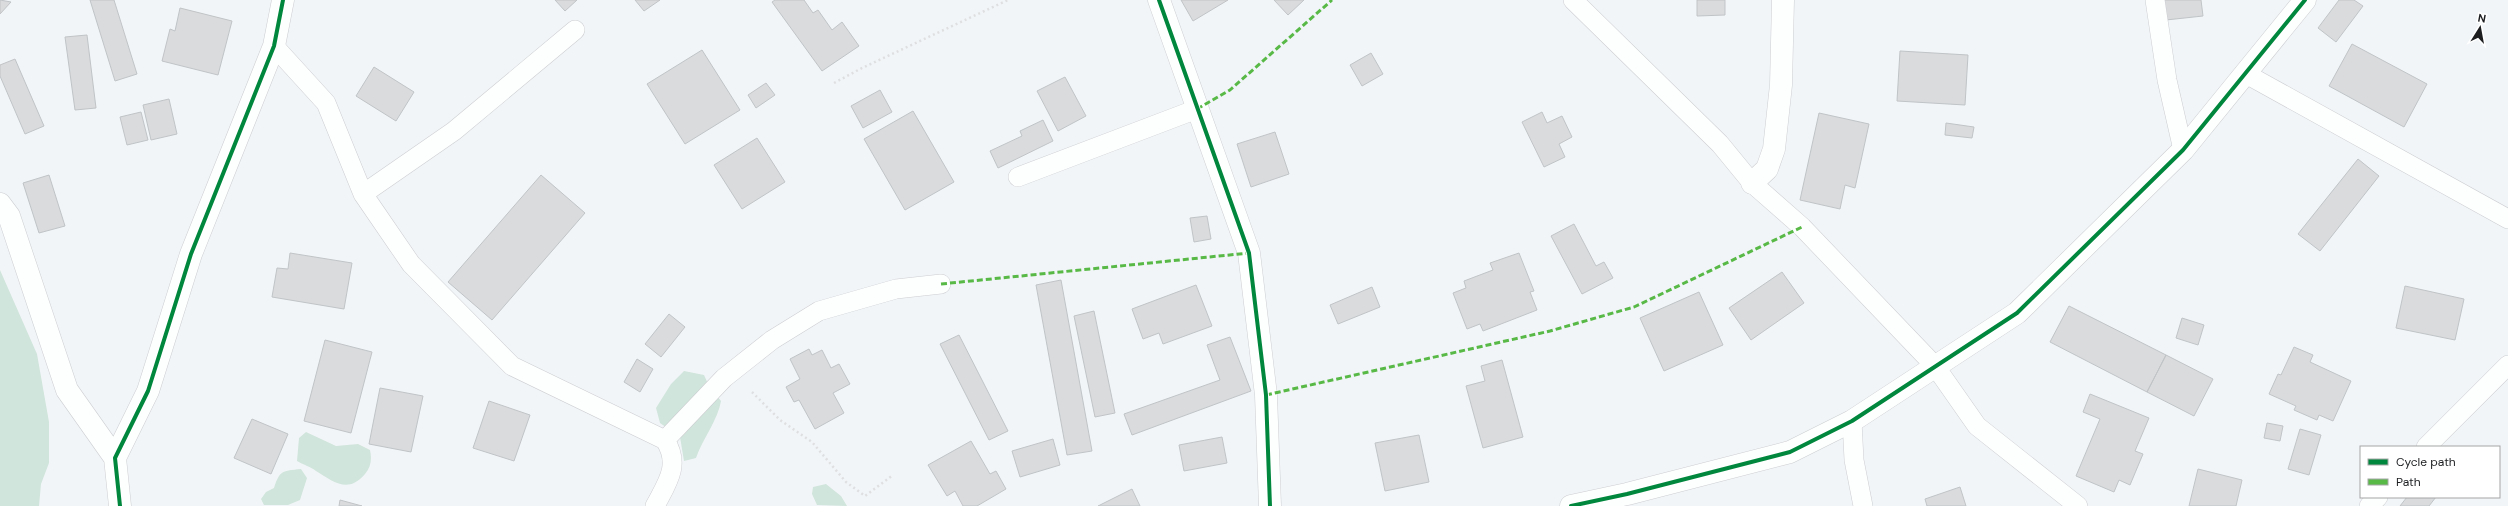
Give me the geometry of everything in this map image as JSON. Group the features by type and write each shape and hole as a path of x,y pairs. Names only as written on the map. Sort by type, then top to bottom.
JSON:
{"street":[{"path":"115,458 148,391 191,254 274,46 283,0"},
{"path":"1159,0 1249,253 1266,395 1270,506"},
{"path":"1752,183 1767,169 1774,149 1781,85 1783,0"},
{"path":"1571,506 1649,489 1790,452 1852,421 2017,313 2183,150 2305,0"},
{"path":"0,204 9,216 67,390 115,458 120,506"}],"lane":[{"path":"1573,0 1720,144 1752,183 1802,227 1935,366 1977,426 2078,506"},
{"path":"2155,0 2167,80 2183,150"},
{"path":"363,194 454,131 575,30"},
{"path":"274,46 326,103 363,194 411,264 512,366 665,440 672,452 672,472 655,506"},
{"path":"2246,74 2508,219"},
{"path":"1018,177 1197,109"},
{"path":"665,440 735,369 772,340 819,310 896,289 941,284"},
{"path":"2427,446 2508,365"},
{"path":"1852,421 1854,460 1863,506"},
{"path":"2369,506 2377,498"}],"path":[{"path":"834,83 862,68 1008,0"},
{"path":"735,369 749,389 780,420 812,442 846,482 865,496 893,475"}],"green space":[{"path":"0,270 37,354 49,422 49,463 41,484 39,506 0,506"},
{"path":"684,371 704,375 709,386 721,401 714,422 702,443 696,458 684,461 680,437 660,423 656,408 671,384"},
{"path":"306,432 336,446 358,444 370,450 371,457 369,469 359,480 353,484 347,485 335,482 297,461 299,438"},
{"path":"301,469 307,478 300,500 288,505 264,505 261,499 266,492 274,488 278,478 283,472"},
{"path":"826,484 841,496 847,506 817,505 812,494 813,487"}],"building":[{"path":"0,0 11,2 0,14"},
{"path":"90,0 114,0 137,74 115,81"},
{"path":"555,0 577,0 565,11"},
{"path":"635,0 660,0 644,11"},
{"path":"775,0 804,0 813,13 818,10 832,30 842,22 859,46 822,71 772,2"},
{"path":"1181,0 1228,0 1193,21"},
{"path":"1274,0 1304,0 1288,15"},
{"path":"1697,0 1725,0 1725,15 1697,16"},
{"path":"2164,0 2201,0 2203,16 2166,20"},
{"path":"2339,0 2354,0 2363,6 2336,42 2318,28"},
{"path":"180,8 232,21 218,75 162,61 170,29 175,31"},
{"path":"87,35 96,108 75,110 65,37"},
{"path":"2352,44 2427,84 2404,127 2329,86"},
{"path":"702,50 740,110 685,144 647,84"},
{"path":"1900,51 1968,55 1965,105 1897,101"},
{"path":"1371,53 1383,74 1362,86 1350,65"},
{"path":"15,59 44,126 25,134 0,76 0,65"},
{"path":"374,67 414,92 396,121 356,96"},
{"path":"1065,77 1086,116 1058,131 1037,91"},
{"path":"766,83 775,95 756,108 748,95"},
{"path":"880,90 892,112 863,128 851,106"},
{"path":"169,99 177,134 151,140 143,105"},
{"path":"913,111 954,182 905,210 864,139"},
{"path":"141,112 148,140 127,145 120,117"},
{"path":"1542,112 1547,123 1562,116 1572,137 1559,144 1565,157 1544,167 1522,122"},
{"path":"1819,113 1869,124 1855,188 1845,185 1840,209 1800,200"},
{"path":"1043,120 1053,141 998,168 990,151 1022,136 1020,131"},
{"path":"1946,123 1974,127 1972,138 1945,135"},
{"path":"1275,132 1289,174 1251,187 1237,144"},
{"path":"757,138 785,182 742,209 714,165"},
{"path":"2358,159 2379,176 2320,251 2298,234"},
{"path":"49,175 65,226 39,233 23,183"},
{"path":"541,175 585,213 492,320 448,282"},
{"path":"1207,216 1211,239 1194,242 1190,218"},
{"path":"1574,224 1596,266 1604,262 1613,278 1582,294 1551,236"},
{"path":"290,253 352,263 344,309 272,297 277,268 288,269"},
{"path":"1519,253 1534,291 1530,292 1537,310 1483,331 1480,324 1467,329 1453,293 1466,288 1464,281 1493,270 1490,263"},
{"path":"1782,272 1804,303 1751,340 1729,308"},
{"path":"1061,280 1092,451 1067,455 1036,285"},
{"path":"1196,285 1212,326 1163,344 1159,333 1143,339 1132,309"},
{"path":"2405,286 2464,299 2455,340 2396,328"},
{"path":"1372,287 1380,307 1338,324 1330,305"},
{"path":"1699,292 1723,345 1664,371 1640,318"},
{"path":"2069,306 2166,355 2147,392 2050,342"},
{"path":"1094,311 1115,413 1095,417 1074,316"},
{"path":"669,314 685,327 661,357 645,344"},
{"path":"2182,318 2204,325 2198,345 2176,338"},
{"path":"959,335 1008,431 989,440 940,344"},
{"path":"1230,337 1251,391 1132,435 1124,414 1220,380 1207,345"},
{"path":"325,340 372,352 351,433 304,421"},
{"path":"2294,347 2313,355 2310,362 2351,381 2333,421 2319,415 2317,420 2294,410 2296,406 2269,394 2278,374 2281,375"},
{"path":"809,349 812,355 822,350 831,368 839,364 850,384 833,393 844,413 815,429 799,400 794,402 786,387 800,379 790,359"},
{"path":"2166,355 2213,379 2194,416 2147,392"},
{"path":"637,359 653,369 640,392 624,382"},
{"path":"1502,360 1523,437 1483,448 1466,386 1485,381 1481,366"},
{"path":"380,388 423,396 411,452 369,444"},
{"path":"2090,394 2149,418 2135,451 2143,454 2130,485 2119,480 2114,492 2076,476 2100,419 2083,412"},
{"path":"489,401 530,415 514,461 473,448"},
{"path":"252,419 288,434 271,474 234,458"},
{"path":"2267,423 2283,426 2280,441 2264,438"},
{"path":"2300,429 2321,435 2309,475 2288,469"},
{"path":"1419,435 1429,482 1385,491 1375,443"},
{"path":"1222,437 1227,463 1184,471 1179,445"},
{"path":"1053,439 1060,465 1020,477 1012,451"},
{"path":"971,441 990,474 996,471 1006,489 977,506 963,506 955,491 947,496 928,465"},
{"path":"2198,469 2242,480 2236,506 2189,506"},
{"path":"1960,487 1966,506 1927,506 1925,499"},
{"path":"1132,489 1140,506 1098,506"},
{"path":"2406,498 2435,498 2429,506 2400,506"},
{"path":"340,500 362,506 339,506"}],"marked path":[{"path":"1197,109 1230,90 1332,0"},
{"path":"1266,395 1550,331 1634,307 1802,227"},
{"path":"941,284 1249,253"}],"cycle path":[{"path":"120,506 115,458 148,391 191,254 274,46 283,0"},
{"path":"1159,0 1249,253 1266,395 1270,506"},
{"path":"1571,506 1627,494 1790,452 1852,421 2017,313 2183,150 2305,0"}]}
